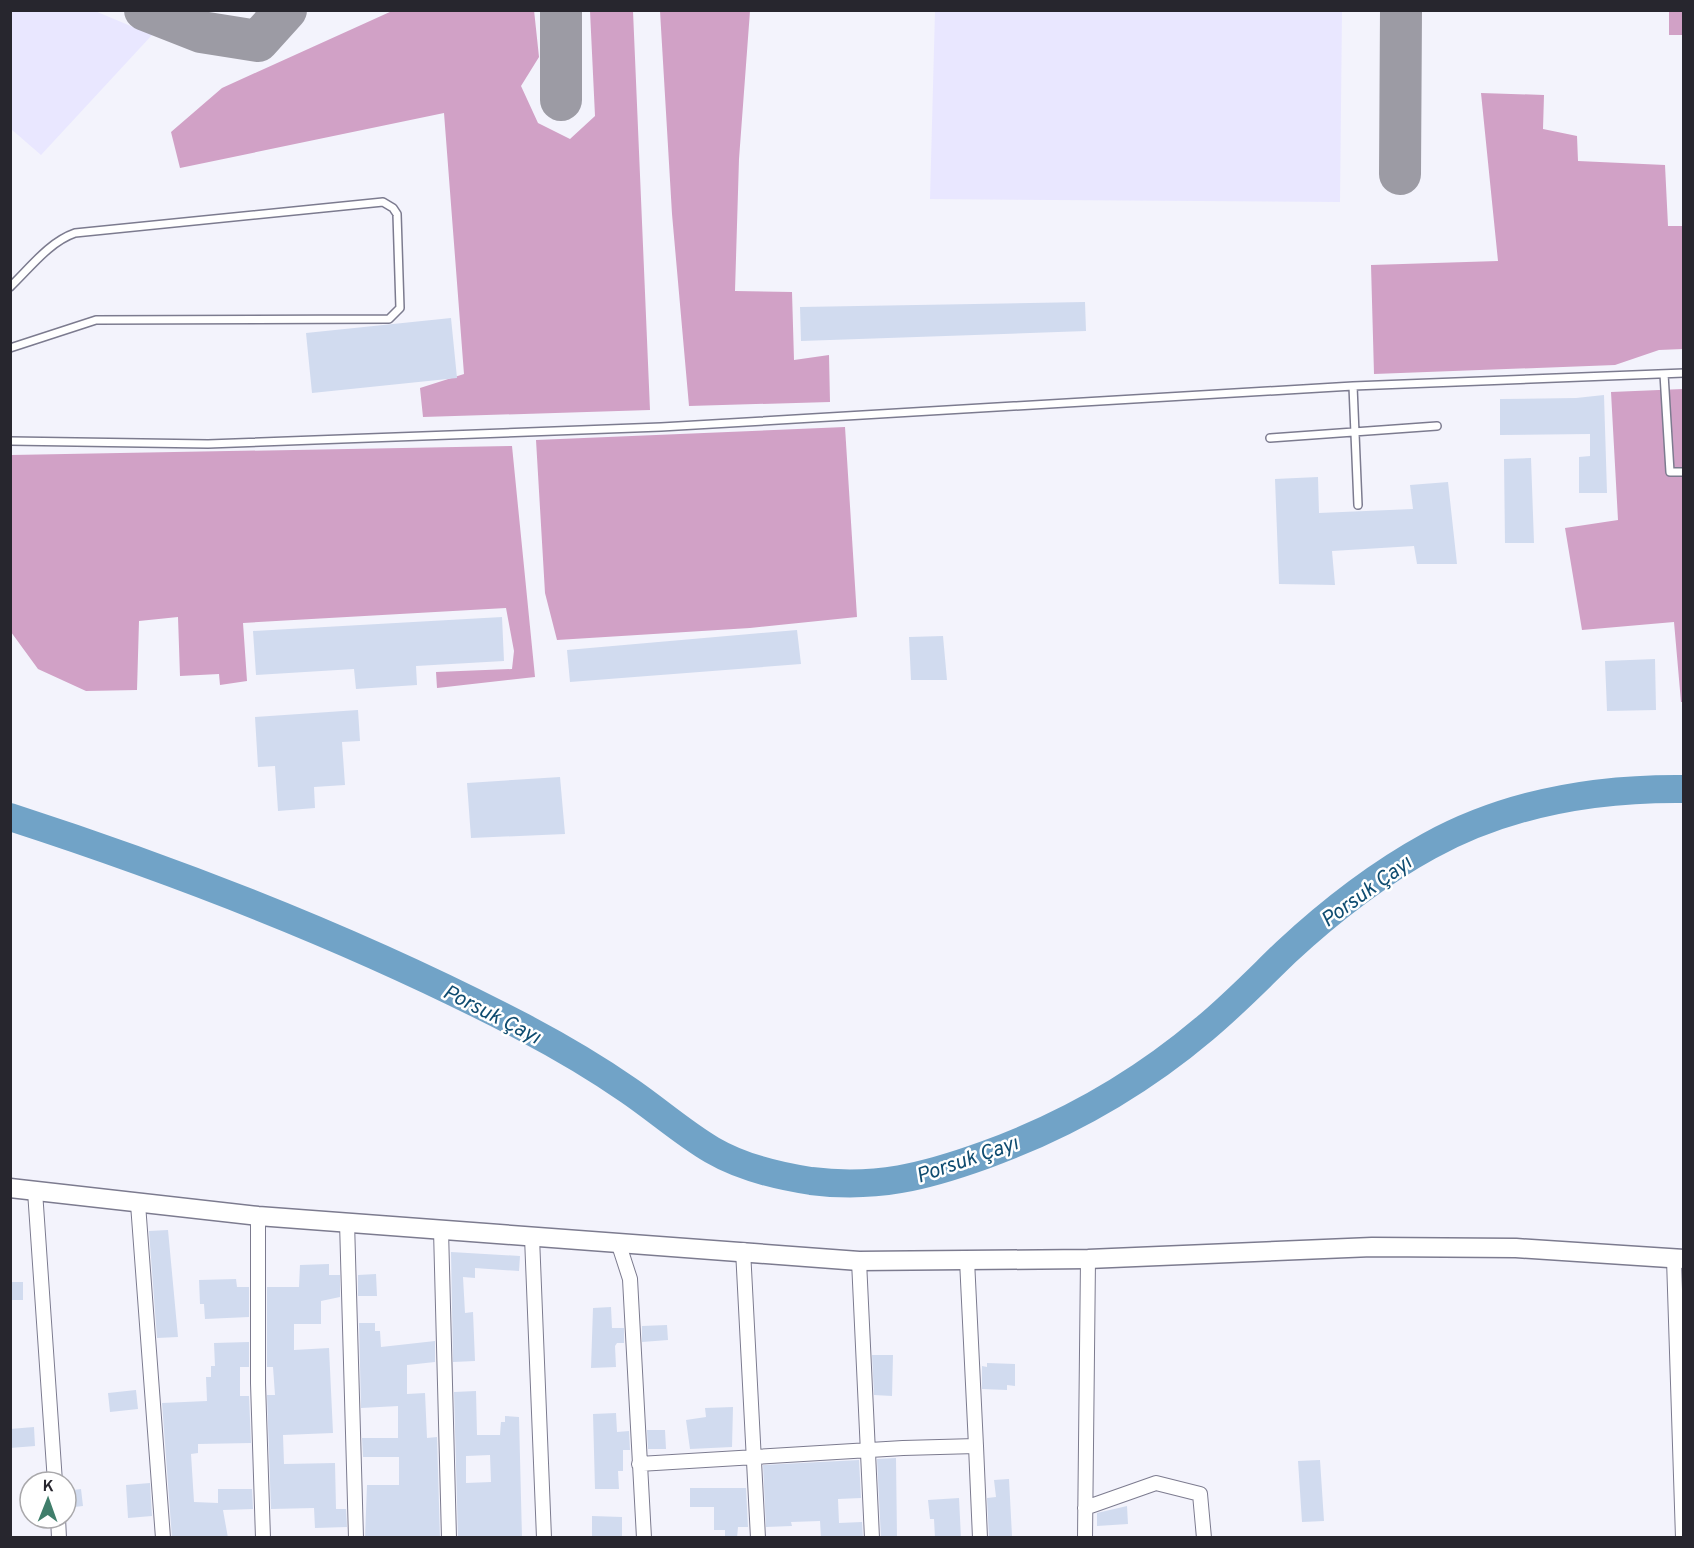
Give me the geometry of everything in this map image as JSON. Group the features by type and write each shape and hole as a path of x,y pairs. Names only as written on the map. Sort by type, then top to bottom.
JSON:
{"street":[{"path":"10,1188 258,1216 619,1245 743,1250 859,1261 1088,1258 1372,1247 1516,1248 1679,1259 1683,1538"},
{"path":"35,1191 55,1470"},
{"path":"138,1204 163,1538"},
{"path":"258,1216 258,1383 263,1538"},
{"path":"347,1222 356,1538"},
{"path":"441,1230 449,1538"},
{"path":"532,1237 544,1538"},
{"path":"619,1245 630,1279 644,1538"},
{"path":"743,1250 758,1538"},
{"path":"1085,1538 1088,1258"},
{"path":"967,1260 980,1538"},
{"path":"859,1261 872,1538"},
{"path":"639,1464 867,1450 976,1446"},
{"path":"1085,1508 1156,1483 1167,1485 1200,1494 1204,1538"}],"lane":[{"path":"10,287 49,249 64,237 75,233 383,202 393,208 397,214 400,308 389,319 96,320 10,348"},
{"path":"10,441 208,444 662,427 1353,386 1683,373"},
{"path":"1664,374 1670,472 1683,472"},
{"path":"1353,386 1358,505"},
{"path":"1270,438 1437,426"}],"shaded area":[{"path":"11,10 95,11 152,35 41,155 11,129"},
{"path":"534,10 539,57 521,86 538,123 570,139 595,116 590,11 633,11 650,410 423,417 420,388 464,374 444,113 180,168 171,132 222,88 392,11"},
{"path":"660,11 750,11 739,159 735,291 792,292 794,360 829,355 830,402 689,406 672,214"},
{"path":"935,11 1342,11 1340,202 930,199"},
{"path":"1669,11 1683,11 1683,35 1669,35"},
{"path":"1481,93 1544,95 1543,129 1577,136 1578,161 1665,165 1668,226 1683,226 1683,349 1659,350 1615,365 1374,374 1371,265 1498,261"},
{"path":"1683,389 1683,702 1681,702 1674,622 1582,630 1565,528 1618,520 1611,392"},
{"path":"845,427 857,617 750,628 557,640 545,593 536,440"},
{"path":"512,446 535,677 437,688 436,672 512,669 514,651 506,608 243,623 247,681 220,685 219,674 180,676 178,617 139,621 137,690 86,691 38,669 11,632 11,455"}],"building":[{"path":"1085,302 1086,331 801,341 800,307"},
{"path":"451,318 457,378 312,393 306,333"},
{"path":"1604,395 1607,493 1579,493 1579,457 1590,456 1590,434 1500,435 1500,399 1576,398"},
{"path":"1531,458 1534,543 1505,543 1504,459"},
{"path":"1318,477 1319,513 1413,509 1410,485 1448,482 1457,564 1417,564 1414,546 1332,551 1335,585 1279,584 1275,479"},
{"path":"502,617 504,661 416,666 417,685 356,689 354,669 256,675 253,631"},
{"path":"797,630 801,664 570,682 567,650"},
{"path":"943,636 947,680 911,680 909,637"},
{"path":"1655,659 1656,710 1607,711 1605,661"},
{"path":"358,710 360,741 342,742 345,785 314,787 315,808 278,811 275,766 258,767 255,717"},
{"path":"560,777 565,834 471,838 467,783"},
{"path":"168,1230 178,1337 157,1338 149,1231"},
{"path":"451,1252 520,1256 519,1271 475,1268 475,1278 463,1277 465,1313 473,1312 475,1361 453,1362"},
{"path":"329,1264 329,1275 340,1275 340,1297 321,1301 321,1324 294,1324 294,1350 329,1348 333,1433 283,1435 284,1464 335,1463 336,1509 346,1509 347,1527 315,1528 314,1508 271,1509 267,1395 275,1395 273,1367 267,1367 267,1287 299,1287 300,1265"},
{"path":"376,1274 377,1296 358,1296 358,1275"},
{"path":"236,1279 237,1287 249,1287 249,1317 205,1319 204,1304 200,1304 199,1280"},
{"path":"10,1282 23,1282 23,1300 10,1300"},
{"path":"611,1307 612,1328 624,1328 624,1343 617,1343 615,1346 616,1367 591,1368 593,1308"},
{"path":"359,1323 375,1323 375,1331 380,1331 381,1347 435,1341 435,1362 407,1365 407,1394 425,1393 427,1438 437,1437 440,1538 365,1538 367,1485 399,1485 399,1457 363,1457 362,1438 398,1438 398,1406 361,1408"},
{"path":"667,1325 668,1340 642,1342 642,1326"},
{"path":"249,1342 249,1367 240,1367 240,1396 249,1396 251,1443 198,1444 198,1453 191,1454 194,1502 218,1503 218,1489 252,1489 253,1509 223,1510 228,1538 172,1538 162,1403 207,1401 206,1377 211,1377 211,1366 215,1366 214,1343"},
{"path":"872,1355 893,1355 892,1396 874,1395"},
{"path":"987,1363 1015,1364 1015,1386 1007,1385 1007,1390 982,1389 982,1366 987,1367"},
{"path":"136,1390 138,1409 110,1412 108,1393"},
{"path":"476,1391 477,1435 500,1435 501,1422 505,1422 505,1416 519,1417 522,1538 458,1538 454,1392","holes":["490,1455 491,1482 466,1483 466,1456"]},
{"path":"733,1407 732,1447 690,1449 686,1420 706,1417 705,1408"},
{"path":"616,1413 617,1432 629,1431 630,1450 623,1450 623,1471 618,1471 619,1489 595,1489 593,1414"},
{"path":"34,1427 35,1446 10,1448 10,1429"},
{"path":"647,1430 665,1430 666,1449 648,1449"},
{"path":"896,1458 897,1538 881,1538 877,1459"},
{"path":"859,1460 861,1498 838,1499 839,1523 862,1522 863,1538 821,1538 820,1521 791,1522 792,1526 766,1527 763,1465"},
{"path":"1320,1460 1324,1521 1302,1522 1298,1461"},
{"path":"1009,1479 1012,1536 989,1537 987,1498 996,1497 994,1480"},
{"path":"150,1483 152,1516 128,1518 126,1485"},
{"path":"690,1488 746,1488 748,1527 738,1527 737,1538 725,1538 725,1530 714,1530 714,1507 690,1507"},
{"path":"78,1489 81,1489 83,1506 78,1507"},
{"path":"959,1498 961,1538 935,1538 934,1519 930,1519 928,1500"},
{"path":"1127,1506 1128,1524 1097,1526 1097,1513"},
{"path":"592,1516 622,1517 622,1538 592,1538"}],"waterway":[{"name":"Porsuk Çayı","path":"10,817 207,886 399,966 523,1027 577,1057 723,1156 760,1170 798,1179 857,1183 900,1179 963,1163 1015,1144 1100,1102 1154,1068 1204,1029 1302,937 1355,894 1410,857 1459,831 1521,809 1585,795 1618,791 1684,789"}],"taxiway":[{"path":"145,10 201,32 258,41 286,10"},
{"path":"561,10 561,100"},
{"path":"1400,174 1401,10"}]}
